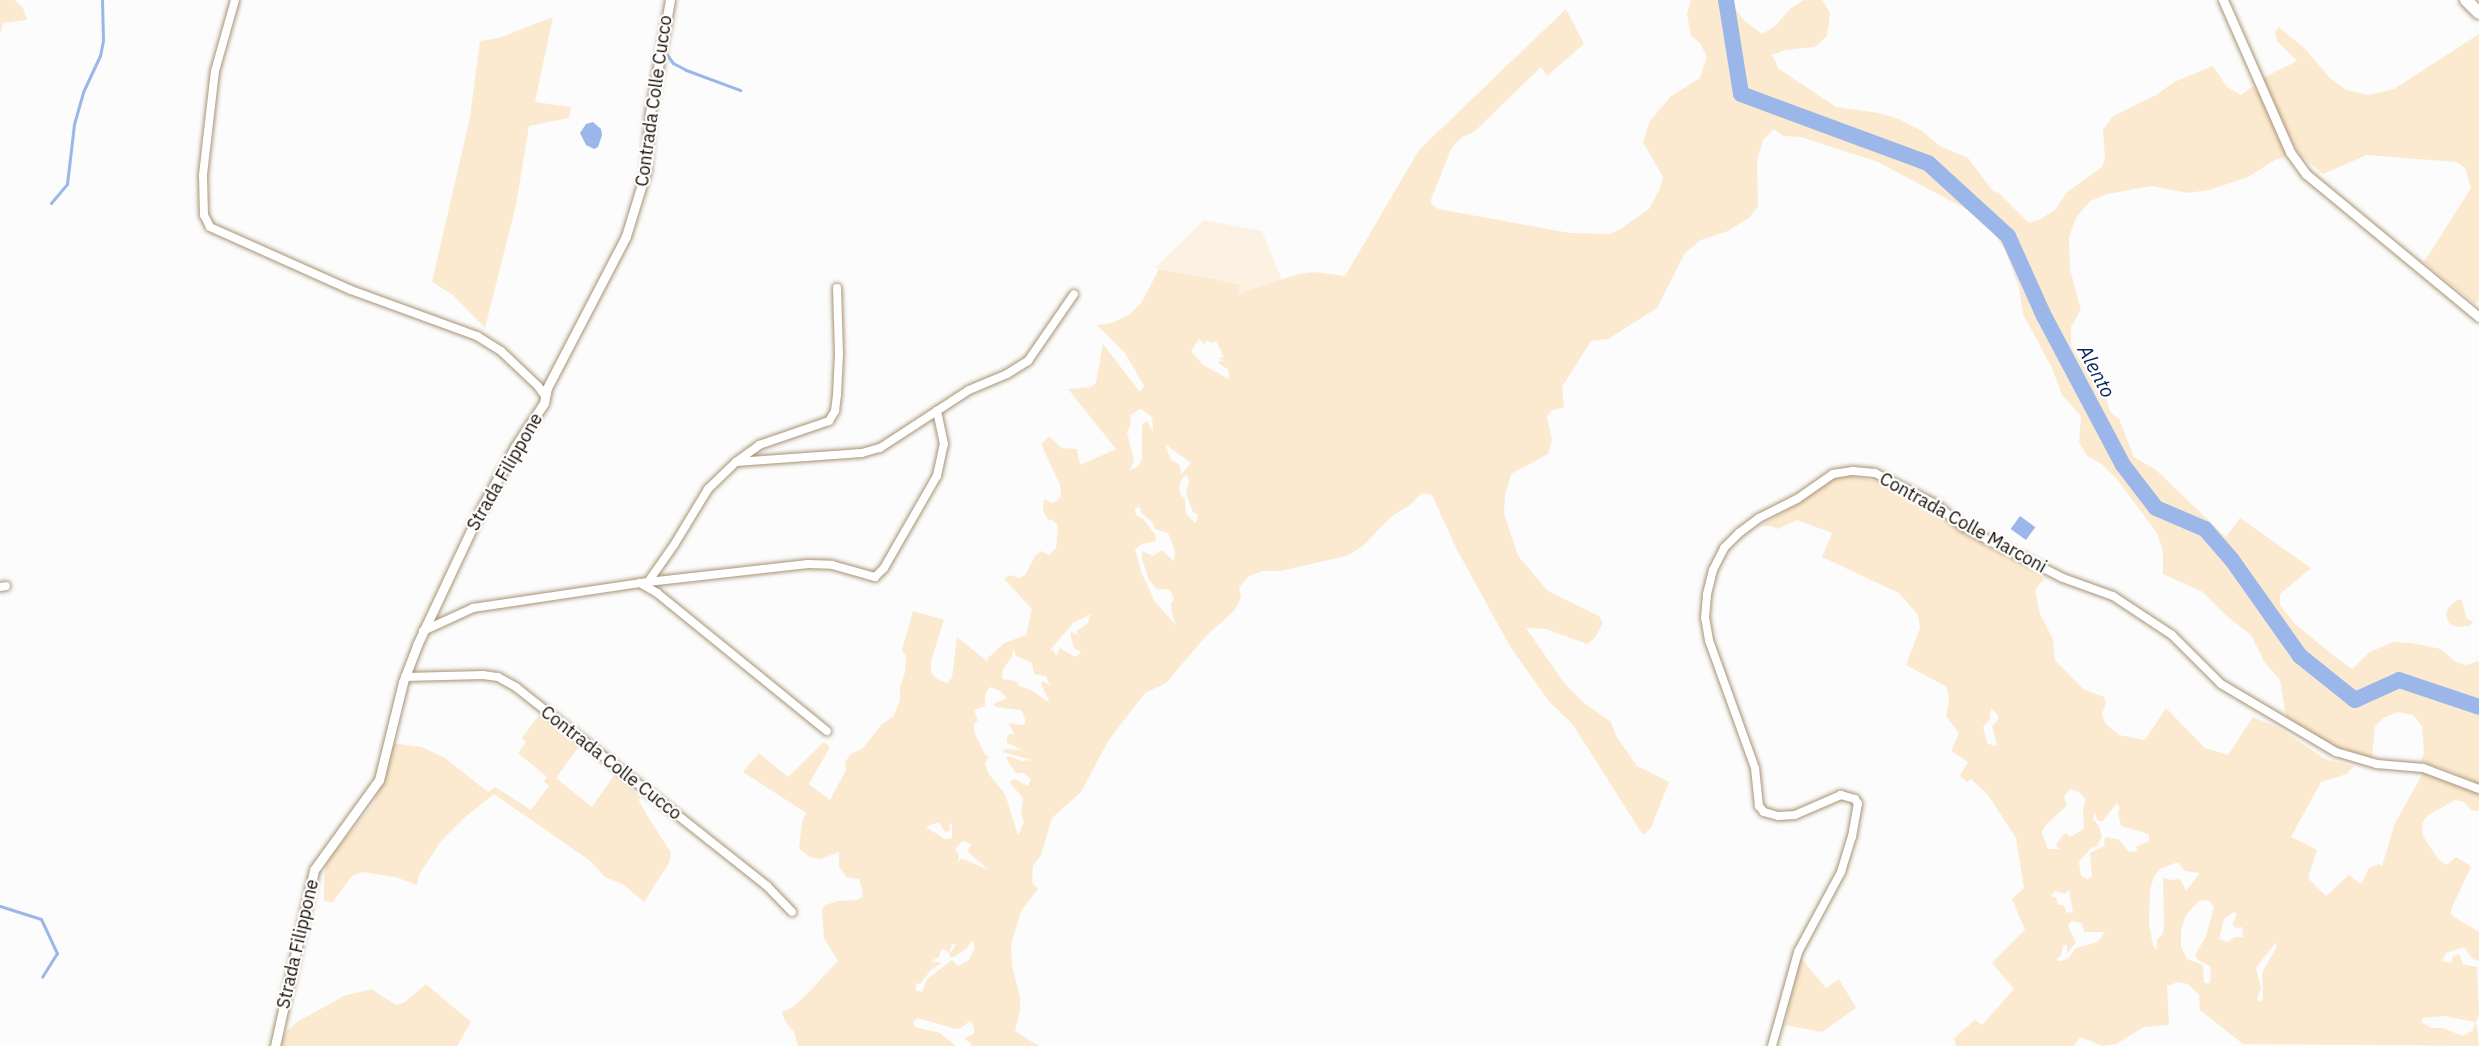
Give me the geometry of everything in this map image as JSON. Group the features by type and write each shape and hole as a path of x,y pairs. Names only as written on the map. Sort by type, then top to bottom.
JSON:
{"highway":[{"path":"2466,0 2479,13"}],"street":[{"name":"Strada Filippone","path":"235,0 215,71 203,175 204,215 210,227 351,290 477,336 501,351 538,386 545,396 544,403 515,447 480,511 423,631 405,677 379,780 314,870 274,1046"},
{"name":"Contrada Colle Cucco","path":"545,396 547,388 626,236 640,196 646,171 650,113 670,0"},
{"path":"2223,0 2290,152 2306,174 2479,317"},
{"path":"644,582 674,545 708,489 736,462 759,445 829,421 835,411 839,354 837,288"},
{"path":"736,462 862,453 880,448 969,390 1007,374 1028,361 1074,294"},
{"path":"423,631 473,608 644,582 808,564 832,565 875,578 884,568 937,476 944,444 937,411"},
{"name":"Contrada Colle Marconi","path":"1772,1046 1798,952 1841,872 1852,837 1858,804 1855,799 1841,795 1795,816 1764,812 1759,806 1755,768 1709,640 1705,618 1707,594 1716,563 1724,548 1739,533 1759,518 1797,499 1833,474 1853,471 1875,473 1937,505 1962,526 1986,539 2063,578 2113,596 2172,635 2221,684 2336,752 2377,764 2423,768 2479,789"},
{"path":"644,582 827,731"},
{"name":"Contrada Colle Cucco","path":"405,677 483,675 498,677 516,687 768,886 792,912"}],"shaded area":[{"path":"0,0 15,0 23,8 27,20 3,23 0,34"},
{"path":"1691,0 1734,0 1733,6 1743,19 1762,34 1775,26 1791,8 1804,0 1822,0 1830,13 1827,36 1815,47 1785,50 1772,55 1779,69 1836,107 1879,113 1899,119 1922,131 1940,146 1968,158 1993,191 1999,193 2029,223 2039,220 2056,209 2067,192 2102,167 2105,159 2103,130 2113,116 2156,95 2174,82 2213,66 2227,87 2241,95 2253,86 2260,94 2287,156 2275,160 2248,177 2209,190 2188,193 2151,186 2108,194 2090,201 2076,218 2069,237 2070,269 2081,310 2071,327 2071,346 2093,380 2101,384 2111,413 2119,419 2134,457 2156,470 2226,537 2240,518 2311,568 2280,594 2280,605 2294,623 2334,656 2352,669 2370,652 2393,642 2441,649 2456,662 2466,665 2479,661 2479,784 2450,771 2421,762 2424,753 2422,726 2413,715 2398,712 2383,718 2375,726 2372,758 2335,747 2286,717 2280,680 2265,663 2251,635 2229,618 2203,592 2163,574 2163,552 2157,533 2116,478 2103,465 2087,456 2079,442 2081,416 2062,395 2052,368 2023,314 2019,288 2005,250 1988,225 1966,209 1878,162 1801,137 1783,136 1774,129 1763,140 1757,160 1758,206 1749,218 1728,231 1701,240 1685,253 1657,308 1608,339 1591,341 1562,387 1564,407 1551,411 1547,417 1552,440 1548,454 1511,474 1505,496 1504,514 1518,556 1548,591 1599,616 1603,623 1594,639 1587,644 1546,629 1526,628 1565,684 1584,703 1611,722 1616,736 1637,766 1669,782 1651,828 1643,835 1573,725 1548,700 1511,648 1456,548 1432,495 1422,493 1410,505 1392,516 1362,547 1346,556 1281,571 1262,571 1248,577 1239,588 1241,597 1235,610 1206,636 1166,683 1145,693 1108,741 1081,792 1052,818 1041,855 1033,866 1032,883 1038,889 1021,911 1011,945 1012,966 1020,996 1020,1011 1015,1031 1039,1046 973,1046 964,1038 974,1034 974,1027 970,1021 959,1029 918,1018 913,1022 915,1027 940,1033 956,1046 798,1046 794,1032 785,1021 782,1012 793,1007 804,997 838,961 824,938 822,910 825,905 863,897 862,888 859,879 846,877 839,866 839,852 820,859 810,857 799,849 802,823 806,813 743,772 759,753 788,777 824,742 830,747 809,784 830,800 846,770 845,762 851,754 862,749 882,724 893,717 900,701 900,687 905,672 906,656 902,650 913,611 944,620 931,661 931,673 937,679 947,683 952,678 957,637 988,662 987,659 1004,643 1026,635 1032,609 1004,579 1010,575 1019,578 1025,575 1035,556 1041,551 1049,555 1056,548 1058,526 1054,521 1047,519 1043,510 1044,499 1051,503 1057,501 1061,496 1060,485 1041,444 1049,436 1061,448 1077,449 1080,465 1116,449 1068,389 1091,387 1096,383 1103,344 1140,392 1144,386 1125,353 1097,325 1112,323 1129,315 1142,302 1159,269 1240,284 1238,294 1299,274 1314,272 1345,276 1419,150 1566,9 1584,44 1547,76 1541,67 1474,132 1462,137 1452,147 1430,202 1438,209 1570,233 1610,234 1622,228 1649,209 1663,177 1643,142 1650,121 1670,97 1700,78 1707,57 1700,43 1691,36 1687,14","holes":["1199,339 1206,346 1205,340 1211,343 1216,341 1224,357 1219,358 1224,361 1219,361 1219,364 1228,369 1229,379 1203,365 1191,351","1141,409 1152,417 1153,432 1147,421 1142,425 1142,459 1138,467 1130,470 1134,461 1127,432 1131,424 1130,415","1165,444 1191,463 1181,475 1180,465 1171,460","1187,476 1189,482 1186,493 1193,512 1198,514 1196,523 1186,514 1185,499 1180,494 1179,486 1183,477","1140,507 1141,513 1153,523 1155,529 1168,533 1175,551 1174,561 1162,550 1153,556 1142,551 1142,559 1149,580 1157,589 1170,590 1174,599 1171,603 1176,625 1155,602 1141,571 1135,549 1142,544 1156,541 1155,534 1142,518 1136,515 1135,508","1091,614 1087,624 1076,631 1078,635 1072,632 1070,634 1074,648 1081,652 1078,655 1075,657 1060,648 1056,656 1053,650 1050,650 1073,623","1013,649 1016,656 1032,663 1034,674 1046,676 1050,685 1042,681 1041,684 1050,703 1031,690 1019,686 1016,681 1002,679 1003,669 1012,657","990,687 1000,691 1007,698 993,704 996,707 1021,710 1025,719 1025,724 1009,723 1014,734 1009,734 1007,738 1007,743 1023,750 1006,749 1002,752 1032,760 1022,761 1008,756 1006,759 1016,773 1023,773 1031,779 1028,786 1014,779 1009,782 1023,798 1021,814 1024,822 1018,835 1005,794 988,773 985,763 989,756 985,755 974,731 974,724 978,720 974,710 985,706 985,694","939,822 945,832 950,831 949,823 952,825 952,838 945,839 926,827","962,841 972,844 968,849 969,853 989,870 961,858 958,864 959,856 955,849","972,940 975,948 969,960 958,966 952,960 927,979 922,992 916,990 916,983 920,984 931,970 942,963 931,961 939,957 942,948 949,953 952,944 956,945 949,954 950,957 954,957 967,948"]},
{"path":"553,17 535,102 571,107 569,118 529,126 516,205 485,328 453,295 432,282 470,117 480,41 499,38"},
{"path":"2279,27 2305,49 2331,79 2346,90 2369,95 2394,89 2479,34 2479,301 2475,304 2424,262 2471,188 2465,168 2456,162 2367,155 2323,174 2300,155 2278,115 2263,78 2297,61 2277,41 2275,32"},
{"path":"1204,220 1262,231 1282,280 1238,294 1240,284 1155,268"},
{"path":"1846,475 1881,482 1899,490 1924,503 1983,544 2035,570 2044,579 2035,590 2040,614 2053,639 2055,660 2083,689 2104,697 2106,703 2102,714 2105,723 2119,735 2145,740 2166,708 2205,748 2228,755 2253,717 2279,728 2325,759 2354,766 2347,774 2321,782 2291,837 2317,850 2308,878 2326,896 2349,875 2361,884 2369,868 2379,864 2382,866 2395,823 2423,773 2469,788 2479,794 2479,811 2471,810 2464,802 2455,800 2427,816 2422,823 2423,836 2438,859 2447,865 2456,857 2471,866 2451,910 2451,915 2479,932 2479,961 2473,959 2464,947 2446,953 2442,961 2451,963 2453,956 2459,954 2463,964 2477,967 2479,1014 2476,1022 2479,1046 2243,1044 2200,1010 2199,995 2188,984 2178,982 2167,986 2169,1025 2144,1027 2116,1044 2103,1046 2080,1037 2074,1046 1956,1046 1954,1038 1975,1020 1982,1025 2014,989 1992,963 2025,930 2012,899 2024,888 2016,838 1988,795 1971,779 1967,782 1960,776 1968,762 1951,751 1959,733 1946,716 1949,700 1947,687 1906,665 1920,628 1918,615 1899,593 1822,557 1832,533 1797,520 1778,529 1771,526 1760,526 1800,503 1831,479","holes":["1991,708 1998,715 1998,720 1992,726 1997,745 1987,743 1983,727 1990,719","2070,789 2079,792 2086,800 2083,807 2084,829 2070,837 2066,833 2063,835 2056,845 2059,849 2048,849 2042,833 2044,827 2067,805 2064,797","2117,803 2120,808 2118,813 2121,826 2149,835 2149,841 2136,847 2138,851 2129,852 2118,839 2105,837 2104,846 2090,853 2092,877 2087,879 2081,876 2079,862 2091,848 2096,847 2102,837 2099,826 2093,819 2095,812 2097,820 2102,822","2178,862 2185,871 2200,873 2186,891 2180,879 2163,878 2164,923 2163,934 2157,939 2157,950 2153,946 2149,923 2150,889 2160,869","2069,890 2073,913 2067,912 2067,916 2064,905 2058,905 2056,898 2051,896 2055,891 2065,894","2208,900 2214,907 2206,936 2195,955 2198,960 2210,966 2211,979 2208,984 2204,982 2203,965 2187,959 2181,946 2181,930 2186,915 2199,901","2234,912 2237,914 2232,924 2236,928 2242,927 2243,937 2235,937 2228,942 2219,939 2224,919","2071,921 2082,923 2084,932 2105,932 2098,942 2076,948 2069,958 2056,960 2061,955 2063,945 2067,945 2067,954 2076,942 2068,926","2276,942 2276,948 2262,973 2262,1001 2257,999 2261,988 2256,968","2444,1016 2475,1022 2473,1030 2463,1036 2443,1028 2432,1028 2421,1022 2423,1018"]},
{"path":"2457,600 2462,600 2466,618 2473,622 2469,626 2457,627 2449,623 2446,615 2448,608"},
{"path":"541,712 580,745 556,778 592,807 615,774 640,797 639,801 671,853 669,863 644,902 624,885 605,877 589,860 494,794 464,818 441,841 419,875 417,885 395,877 362,872 352,876 332,903 324,900 327,862 373,804 386,774 391,743 422,747 445,758 488,792 495,787 531,810 549,786 544,782 547,777 518,753 526,742 522,738"},
{"path":"1800,957 1826,988 1839,979 1856,1008 1822,1032 1785,1025"},
{"path":"426,984 471,1022 457,1046 280,1046 287,1031 297,1022 344,996 371,989 396,1005 405,1002"}],"water":[{"path":"593,122 601,129 602,135 598,147 594,149 586,145 580,133 586,124"},
{"path":"2020,516 2035,527 2026,540 2011,529"}],"waterway":[{"path":"51,203 67,184 74,124 83,92 100,56 103,40 102,0"},
{"name":"Alento","path":"1726,0 1741,94 1928,163 2008,236 2044,316 2123,465 2156,508 2205,529 2232,560 2300,656 2355,700 2399,680 2479,707"},
{"path":"667,55 673,63 686,70 740,90"},
{"path":"0,906 41,919 57,953 42,977"}]}
